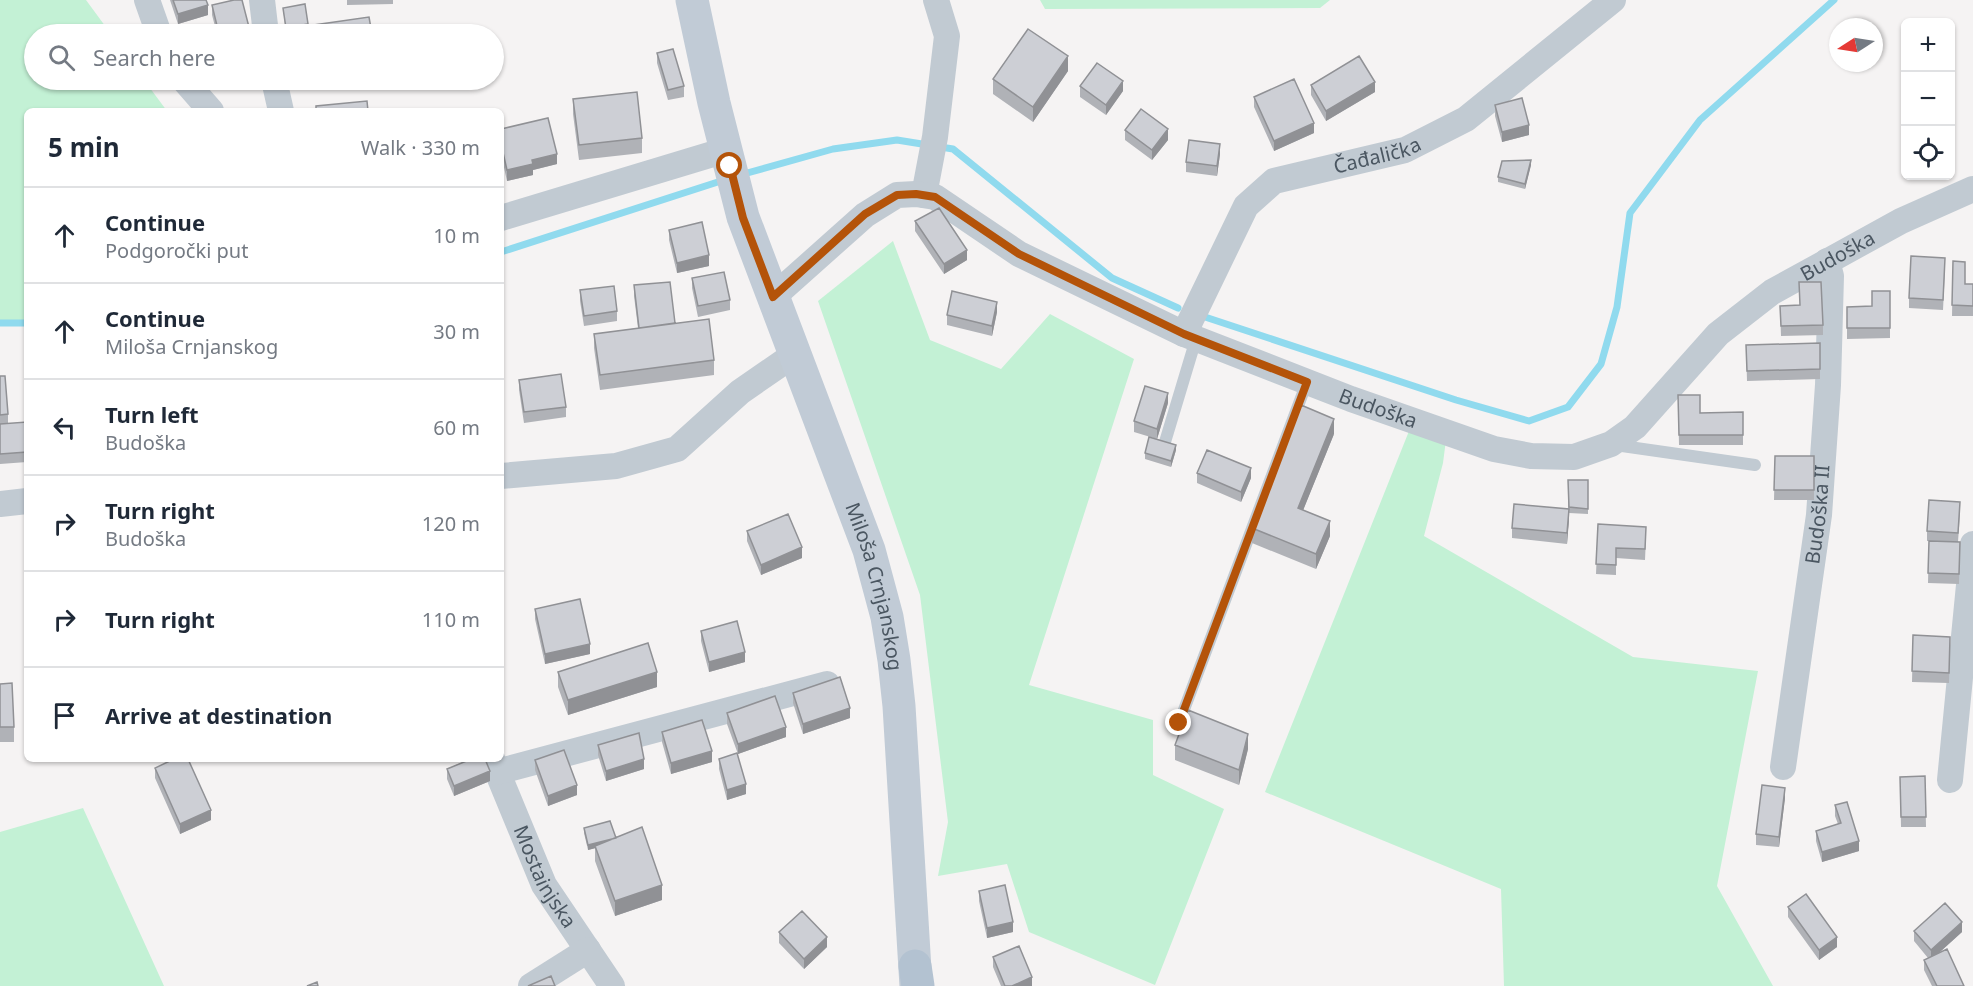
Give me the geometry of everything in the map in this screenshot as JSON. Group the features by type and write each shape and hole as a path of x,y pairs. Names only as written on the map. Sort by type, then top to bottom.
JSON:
{"main road":[{"path":"692,0 728,158"},
{"name":"Miloša Crnjanskog","path":"728,158 741,208 866,542 887,617 899,706 916,979"}],"street":[{"path":"147,0 155,24"},
{"path":"261,0 265,24"},
{"path":"924,195 935,137 947,36 936,0"},
{"name":"Čađalička","path":"1190,336 1246,206 1274,181 1405,150 1466,119 1613,0"},
{"path":"193,90 208,108"},
{"path":"276,90 279,108"},
{"path":"504,217 728,158"},
{"name":"Budoška","path":"773,297 865,214 897,195 935,197 1019,254 1190,336 1307,382 1494,449 1531,456 1575,457 1611,444 1635,427 1718,334 1772,292 1901,221 1973,189"},
{"name":"Budoška II","path":"1783,767 1819,515 1828,386 1831,276 1827,261"},
{"path":"504,476 616,466 677,449 740,392 795,354"},
{"path":"0,504 24,501"},
{"path":"1950,780 1973,544"},
{"path":"494,765 828,683"},
{"name":"Mostainjska","path":"494,765 544,885 612,986"},
{"path":"531,986 588,950"}],"lane":[{"path":"1165,442 1190,336"},
{"path":"1179,723 1307,382"},
{"path":"1611,444 1755,465"}],"green space":[{"path":"0,0 86,0 104,24 24,24 24,90 151,90 165,108 24,108 24,323 0,323"},
{"path":"1040,0 1330,0 1320,8 1045,9"},
{"path":"893,241 930,340 1001,369 1050,314 1134,359 1029,685 1153,720 1153,775 1224,809 1155,985 1029,932 1007,864 938,876 948,822 920,595 818,301"},
{"path":"1413,421 1447,432 1443,463 1424,536 1633,657 1758,671 1717,886 1773,986 1504,986 1501,889 1265,792"},
{"path":"83,808 164,986 0,986 0,832"}],"building":[{"path":"173,0 206,0 208,5 178,14"},
{"path":"242,0 248,24 217,24 212,5"},
{"path":"305,4 308,24 285,24 283,8"},
{"path":"369,17 370,24 321,24"},
{"path":"1028,29 1068,56 1033,107 993,79"},
{"path":"673,49 684,86 668,90 657,53"},
{"path":"1359,56 1375,82 1326,111 1311,85"},
{"path":"1097,63 1123,81 1106,105 1080,86"},
{"path":"1294,79 1314,123 1274,141 1254,97"},
{"path":"637,92 642,138 579,145 573,99"},
{"path":"1522,98 1529,125 1502,132 1495,105"},
{"path":"367,101 368,108 316,108 316,106"},
{"path":"1141,109 1168,129 1152,150 1125,130"},
{"path":"548,118 557,154 532,160 533,164 507,170 504,157 504,128"},
{"path":"1189,140 1220,144 1217,166 1186,162"},
{"path":"1531,160 1525,184 1498,177 1502,161"},
{"path":"939,208 967,250 944,264 915,221"},
{"path":"702,222 709,255 677,263 669,230"},
{"path":"1911,256 1945,258 1943,300 1909,298"},
{"path":"1953,261 1965,262 1965,284 1973,284 1973,306 1952,305"},
{"path":"724,272 730,300 698,306 692,278"},
{"path":"670,282 675,323 639,328 634,285"},
{"path":"1799,282 1821,282 1823,325 1781,326 1780,306 1800,305"},
{"path":"614,286 617,311 584,316 580,290"},
{"path":"952,291 997,302 992,326 947,315"},
{"path":"1872,291 1890,291 1890,328 1847,328 1847,307 1872,306"},
{"path":"709,319 714,360 600,375 594,334"},
{"path":"1820,343 1820,369 1747,371 1746,345"},
{"path":"561,374 566,407 524,412 519,380"},
{"path":"0,376 5,376 8,414 0,415"},
{"path":"1145,386 1168,393 1157,429 1134,421"},
{"path":"1678,395 1700,395 1700,413 1743,412 1743,435 1679,435"},
{"path":"1301,405 1334,419 1298,508 1330,521 1316,554 1252,528"},
{"path":"24,422 24,452 0,454 0,424"},
{"path":"1149,437 1176,445 1171,461 1145,453"},
{"path":"1207,450 1251,468 1241,492 1197,473"},
{"path":"1775,456 1814,456 1814,490 1774,490"},
{"path":"1568,480 1588,480 1588,509 1569,507"},
{"path":"1929,500 1960,502 1958,533 1927,531"},
{"path":"1514,504 1569,509 1567,533 1512,528"},
{"path":"788,514 802,547 761,565 747,531"},
{"path":"1598,524 1646,527 1645,549 1616,548 1616,565 1596,564"},
{"path":"1929,541 1960,542 1959,574 1928,573"},
{"path":"580,599 590,644 545,654 535,609"},
{"path":"737,621 745,652 709,662 701,631"},
{"path":"1913,635 1950,637 1949,673 1912,671"},
{"path":"648,643 657,672 568,700 558,672"},
{"path":"840,677 850,708 803,724 793,693"},
{"path":"12,683 14,727 0,727 0,684"},
{"path":"775,696 786,727 738,744 727,713"},
{"path":"1188,710 1248,734 1239,770 1175,745"},
{"path":"702,720 712,751 671,763 662,732"},
{"path":"639,733 644,759 606,771 598,745"},
{"path":"564,750 577,785 548,796 535,760"},
{"path":"737,753 746,784 727,790 719,759"},
{"path":"168,762 189,762 211,810 180,824 155,768"},
{"path":"464,762 486,762 490,771 454,786 447,769"},
{"path":"1925,776 1926,817 1901,817 1900,777"},
{"path":"1762,785 1785,788 1779,837 1756,834"},
{"path":"1847,802 1859,841 1822,852 1816,831 1841,823 1835,805"},
{"path":"610,821 616,838 588,845 584,828"},
{"path":"642,827 662,885 615,901 595,846"},
{"path":"1005,885 1013,922 987,928 979,891"},
{"path":"1806,894 1837,937 1819,950 1788,907"},
{"path":"1945,903 1962,922 1931,950 1914,931"},
{"path":"802,911 827,937 804,959 779,932"},
{"path":"1019,946 1032,977 1012,986 1005,986 993,957"},
{"path":"1947,949 1964,986 1937,986 1924,960"},
{"path":"551,976 555,986 528,986"}],"waterway":[{"path":"1202,316 1456,400 1529,421 1568,407 1601,364 1617,307 1630,213 1700,120 1834,0"},
{"path":"740,175 833,149 897,140 953,149 1112,278 1178,308"},
{"path":"504,251 724,180"},
{"path":"0,323 24,323"}],"route":[{"path":"730,166 743,218 773,297 865,214 897,195 916,194 935,197 1019,254 1184,334 1307,382 1179,723"}]}
